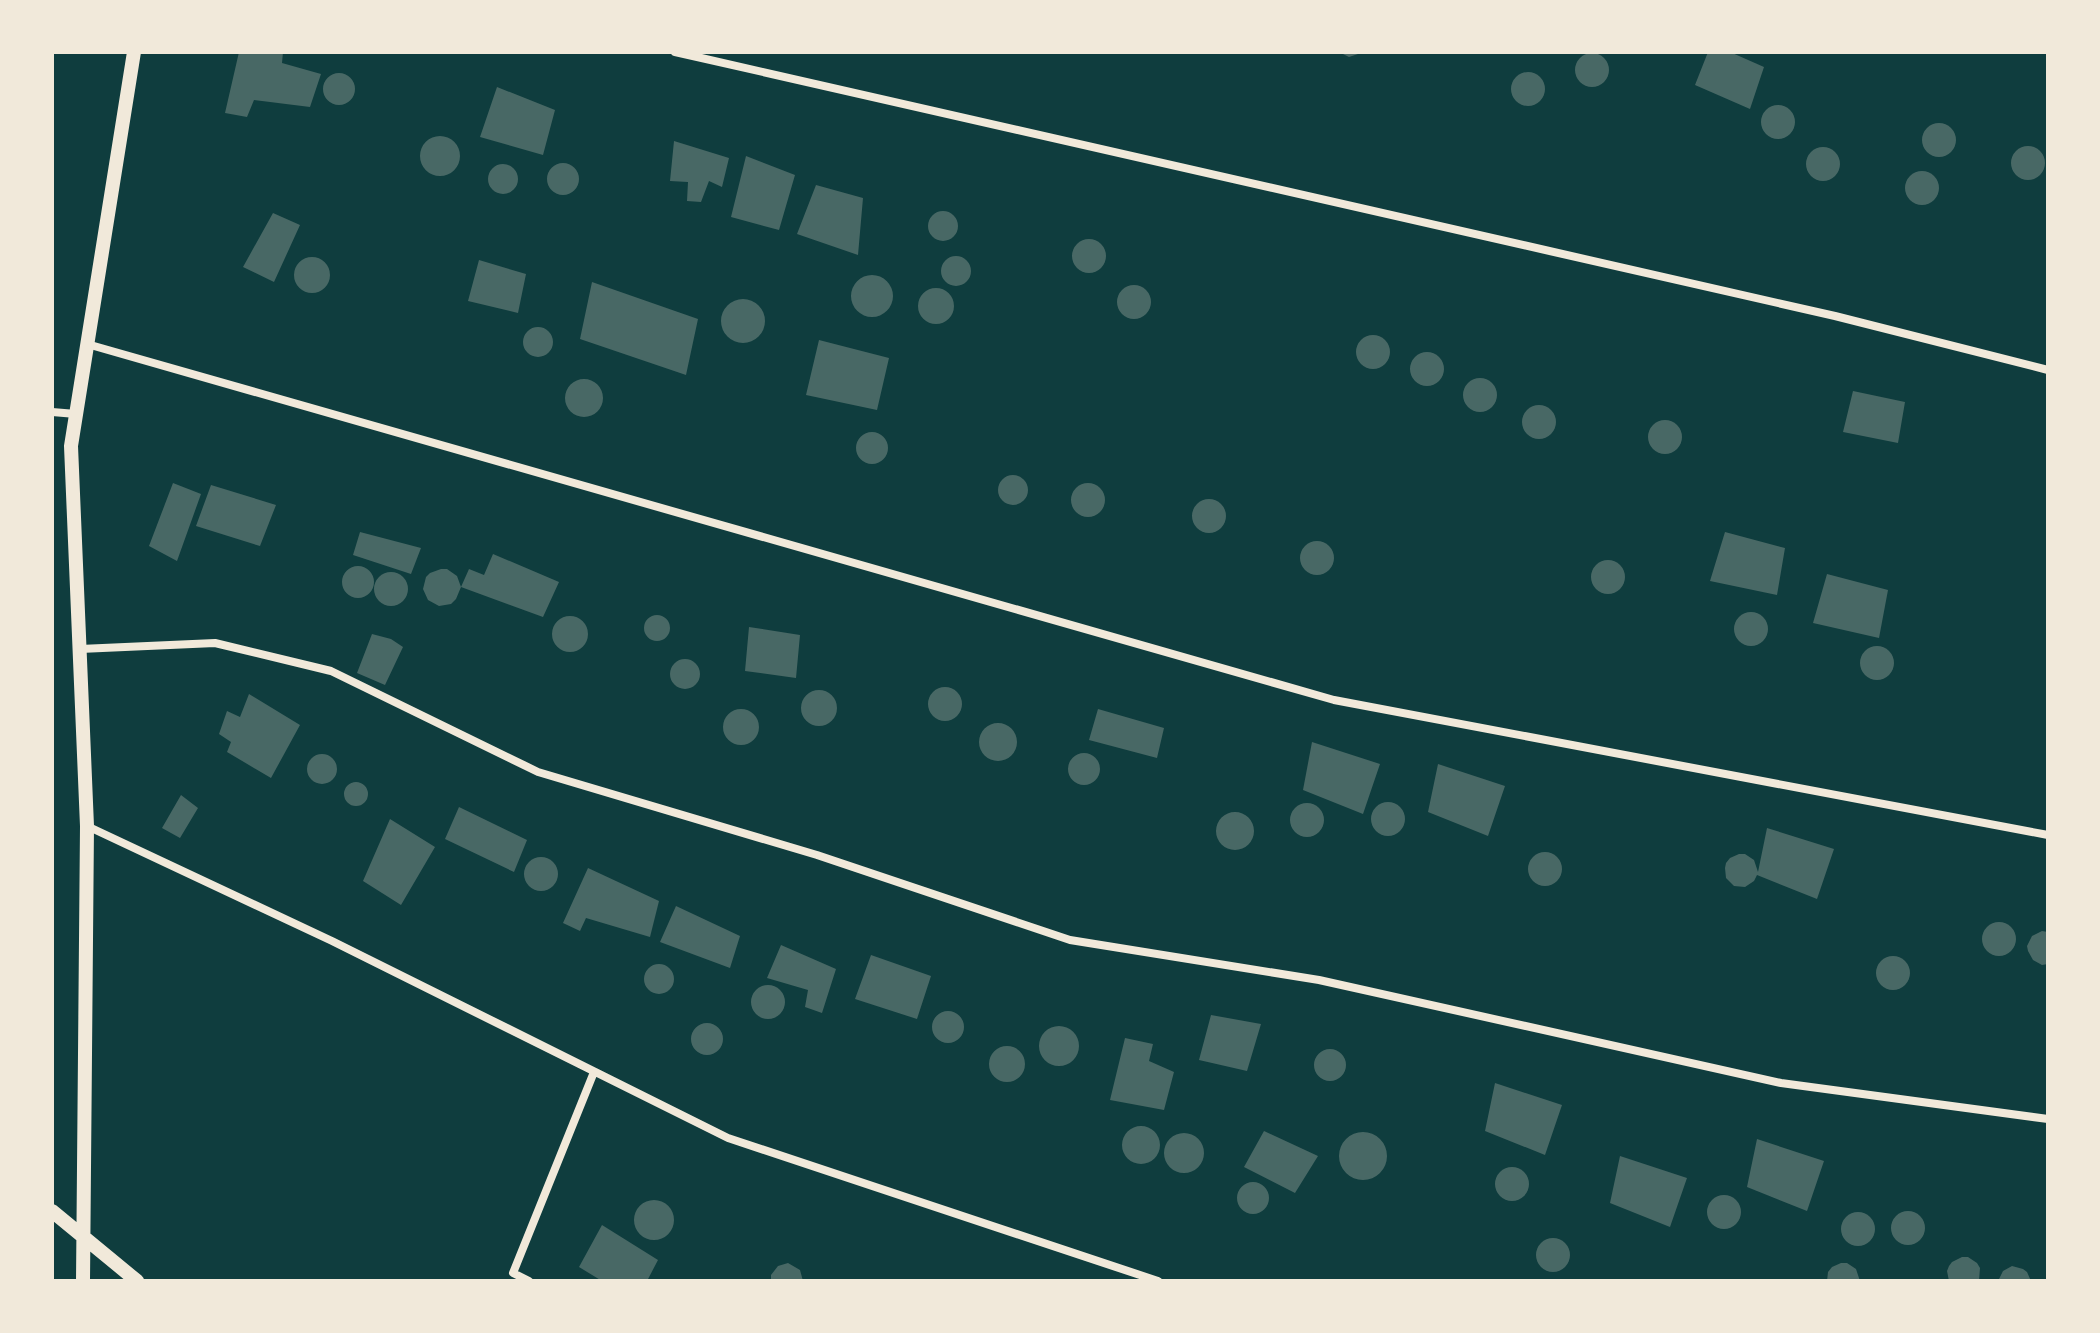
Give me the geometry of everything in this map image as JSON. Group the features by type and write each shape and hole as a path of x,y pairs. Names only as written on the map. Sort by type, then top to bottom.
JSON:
{"street":[{"path":"83,1281 87,826 71,446 134,52"},
{"path":"675,52 1835,316 2048,370"},
{"path":"87,344 1334,700 2048,835"},
{"path":"52,412 76,414"},
{"path":"80,649 215,643 331,671 538,772 817,855 1070,940 1319,980 1781,1083 2048,1119"},
{"path":"87,826 332,941 728,1138 1158,1281"},
{"path":"529,1281 513,1273 594,1072"},
{"path":"52,1211 137,1281"}],"building":[{"path":"239,52 283,52 282,63 321,74 310,107 254,100 247,117 225,113"},
{"path":"1339,52 1364,52 1349,57"},
{"path":"1708,52 1730,52 1764,67 1750,109 1695,85"},
{"path":"1592,53 1604,58 1609,70 1604,82 1592,87 1580,82 1575,70 1580,58"},
{"path":"1528,72 1540,77 1545,89 1540,101 1528,106 1516,101 1511,89 1516,77"},
{"path":"339,73 350,78 355,89 350,100 339,105 328,100 323,89 328,78"},
{"path":"497,87 555,110 543,155 480,137"},
{"path":"1778,105 1790,110 1795,122 1790,134 1778,139 1766,134 1761,122 1766,110"},
{"path":"1939,123 1951,128 1956,140 1951,152 1939,157 1927,152 1922,140 1927,128"},
{"path":"440,136 454,142 460,156 454,170 440,176 426,170 420,156 426,142"},
{"path":"674,141 729,158 722,187 709,181 701,202 687,201 688,182 670,181"},
{"path":"2028,146 2040,151 2045,163 2040,175 2028,180 2016,175 2011,163 2016,151"},
{"path":"1823,147 1835,152 1840,164 1835,176 1823,181 1811,176 1806,164 1811,152"},
{"path":"746,156 795,175 779,230 731,217"},
{"path":"563,163 574,168 579,179 574,190 563,195 552,190 547,179 552,168"},
{"path":"503,164 509,165 517,173 517,185 509,193 503,194 497,193 489,185 488,179 489,173 497,165"},
{"path":"1922,171 1934,176 1939,188 1934,200 1922,205 1910,200 1905,188 1910,176"},
{"path":"816,185 863,198 858,255 797,234"},
{"path":"943,211 953,216 958,226 953,236 943,241 933,236 928,226 933,216"},
{"path":"273,213 300,225 274,282 243,267"},
{"path":"1089,239 1101,244 1106,256 1101,268 1089,273 1077,268 1072,256 1077,244"},
{"path":"956,256 967,260 971,271 967,282 956,286 945,282 941,271 945,260"},
{"path":"312,257 325,262 330,275 325,288 312,293 299,288 294,275 299,262"},
{"path":"479,260 526,274 518,313 468,301"},
{"path":"872,275 887,281 893,296 887,311 872,317 857,311 851,296 857,281"},
{"path":"592,282 698,319 686,375 580,339"},
{"path":"1134,285 1146,290 1151,302 1146,314 1134,319 1122,314 1117,302 1122,290"},
{"path":"936,288 949,293 954,306 949,319 936,324 923,319 918,306 923,293"},
{"path":"743,299 759,305 765,321 759,337 743,343 727,337 721,321 727,305"},
{"path":"538,327 544,328 552,336 552,348 544,356 538,357 532,356 524,348 523,342 524,336 532,328"},
{"path":"1373,335 1385,340 1390,352 1385,364 1373,369 1361,364 1356,352 1361,340"},
{"path":"819,340 889,358 877,410 806,395"},
{"path":"1427,352 1439,357 1444,369 1439,381 1427,386 1415,381 1410,369 1415,357"},
{"path":"1480,378 1492,383 1497,395 1492,407 1480,412 1468,407 1463,395 1468,383"},
{"path":"584,379 598,384 603,398 598,412 584,417 570,412 565,398 570,384"},
{"path":"1853,391 1905,402 1898,443 1843,432"},
{"path":"1539,405 1551,410 1556,422 1551,434 1539,439 1527,434 1522,422 1527,410"},
{"path":"1665,420 1677,425 1682,437 1677,449 1665,454 1653,449 1648,437 1653,425"},
{"path":"872,432 884,436 888,448 884,460 872,464 860,460 856,448 860,436"},
{"path":"1013,475 1024,479 1028,490 1024,501 1013,505 1002,501 998,490 1002,479"},
{"path":"173,483 201,494 177,561 149,546"},
{"path":"1088,483 1100,488 1105,500 1100,512 1088,517 1076,512 1071,500 1076,488"},
{"path":"211,485 276,505 260,546 196,526"},
{"path":"1209,499 1221,504 1226,516 1221,528 1209,533 1197,528 1192,516 1197,504"},
{"path":"360,532 421,548 411,574 353,555"},
{"path":"1725,532 1785,548 1777,595 1710,581"},
{"path":"1317,541 1329,546 1334,558 1329,570 1317,575 1305,570 1300,558 1305,546"},
{"path":"493,554 559,582 543,617 461,587 469,569 484,575"},
{"path":"1608,560 1620,565 1625,577 1620,589 1608,594 1596,589 1591,577 1596,565"},
{"path":"358,566 369,571 374,582 369,593 358,598 347,593 342,582 347,571"},
{"path":"441,569 447,569 457,576 461,587 451,604 439,606 428,600 423,589 426,577"},
{"path":"391,572 403,577 408,589 403,601 391,606 379,601 374,589 379,577"},
{"path":"1827,574 1888,590 1879,638 1813,623"},
{"path":"1751,612 1763,617 1768,629 1763,641 1751,646 1739,641 1734,629 1739,617"},
{"path":"657,615 666,619 670,628 666,637 657,641 648,637 644,628 648,619"},
{"path":"570,616 583,621 588,634 583,647 570,652 557,647 552,634 557,621"},
{"path":"749,627 800,635 796,678 745,671"},
{"path":"372,634 391,639 403,647 385,685 357,673"},
{"path":"1877,646 1889,651 1894,663 1889,675 1877,680 1865,675 1860,663 1865,651"},
{"path":"685,659 696,663 700,674 696,685 685,689 674,685 670,674 674,663"},
{"path":"945,687 957,692 962,704 957,716 945,721 933,716 928,704 933,692"},
{"path":"819,690 832,695 837,708 832,721 819,726 806,721 801,708 806,695"},
{"path":"249,694 300,725 271,778 227,752 231,742 219,734 227,711 240,717"},
{"path":"741,709 754,714 759,727 754,740 741,745 728,740 723,727 728,714"},
{"path":"1098,709 1164,728 1157,758 1089,740"},
{"path":"998,723 1011,729 1017,742 1011,755 998,761 985,755 979,742 985,729"},
{"path":"1312,742 1380,764 1363,814 1303,790"},
{"path":"1084,753 1095,758 1100,769 1095,780 1084,785 1073,780 1068,769 1073,758"},
{"path":"322,754 333,758 337,769 333,780 322,784 311,780 307,769 311,758"},
{"path":"1438,764 1505,786 1488,836 1428,812"},
{"path":"356,782 364,786 368,794 364,802 356,806 348,802 344,794 348,786"},
{"path":"181,795 198,808 180,838 162,828"},
{"path":"1388,802 1400,807 1405,819 1400,831 1388,836 1376,831 1371,819 1376,807"},
{"path":"1307,803 1319,808 1324,820 1319,832 1307,837 1295,832 1290,820 1295,808"},
{"path":"459,807 527,840 514,872 445,839"},
{"path":"1235,812 1248,818 1254,831 1248,844 1235,850 1222,844 1216,831 1222,818"},
{"path":"390,819 435,847 401,905 363,881"},
{"path":"1767,828 1834,849 1817,899 1757,875 1745,887 1734,886 1726,878 1726,863 1739,854 1754,860 1758,872"},
{"path":"1545,852 1557,857 1562,869 1557,881 1545,886 1533,881 1528,869 1533,857"},
{"path":"541,857 553,862 558,874 553,886 541,891 529,886 524,874 529,862"},
{"path":"588,868 659,901 650,937 586,918 580,931 563,923"},
{"path":"676,906 740,936 730,968 660,942"},
{"path":"1999,922 2011,927 2016,939 2011,951 1999,956 1987,951 1982,939 1987,927"},
{"path":"2042,931 2048,932 2048,964 2042,965 2033,960 2027,946 2032,936"},
{"path":"781,945 836,969 822,1013 805,1007 808,990 767,978"},
{"path":"871,955 931,976 917,1019 855,999"},
{"path":"1893,956 1905,961 1910,973 1905,985 1893,990 1881,985 1876,973 1881,961"},
{"path":"659,964 670,968 674,979 670,990 659,994 648,990 644,979 648,968"},
{"path":"768,985 780,990 785,1002 780,1014 768,1019 756,1014 751,1002 756,990"},
{"path":"948,1011 959,1016 964,1027 959,1038 948,1043 937,1038 932,1027 937,1016"},
{"path":"1211,1015 1261,1024 1247,1071 1199,1060"},
{"path":"707,1023 718,1028 723,1039 718,1050 707,1055 696,1050 691,1039 696,1028"},
{"path":"1059,1026 1073,1032 1079,1046 1073,1060 1059,1066 1045,1060 1039,1046 1045,1032"},
{"path":"1125,1038 1153,1044 1149,1061 1174,1072 1164,1110 1110,1100"},
{"path":"1007,1046 1020,1051 1025,1064 1020,1077 1007,1082 994,1077 989,1064 994,1051"},
{"path":"1330,1049 1342,1053 1346,1065 1342,1077 1330,1081 1318,1077 1314,1065 1318,1053"},
{"path":"1495,1083 1562,1105 1545,1155 1485,1131"},
{"path":"1141,1126 1154,1132 1160,1145 1154,1158 1141,1164 1128,1158 1122,1145 1128,1132"},
{"path":"1264,1131 1318,1156 1295,1193 1244,1167"},
{"path":"1363,1132 1380,1139 1387,1156 1380,1173 1363,1180 1346,1173 1339,1156 1346,1139"},
{"path":"1184,1133 1198,1139 1204,1153 1198,1167 1184,1173 1170,1167 1164,1153 1170,1139"},
{"path":"1757,1139 1824,1161 1807,1211 1747,1187"},
{"path":"1620,1156 1687,1178 1670,1227 1610,1203"},
{"path":"1512,1167 1524,1172 1529,1184 1524,1196 1512,1201 1500,1196 1495,1184 1500,1172"},
{"path":"1253,1182 1264,1187 1269,1198 1264,1209 1253,1214 1242,1209 1237,1198 1242,1187"},
{"path":"1724,1195 1736,1200 1741,1212 1736,1224 1724,1229 1712,1224 1707,1212 1712,1200"},
{"path":"654,1200 668,1206 674,1220 668,1234 654,1240 640,1234 634,1220 640,1206"},
{"path":"1908,1211 1920,1216 1925,1228 1920,1240 1908,1245 1896,1240 1891,1228 1896,1216"},
{"path":"1858,1212 1870,1217 1875,1229 1870,1241 1858,1246 1846,1241 1841,1229 1846,1217"},
{"path":"602,1225 658,1260 647,1281 602,1281 579,1267"},
{"path":"1553,1238 1565,1243 1570,1255 1565,1267 1553,1272 1541,1267 1536,1255 1541,1243"},
{"path":"1962,1257 1977,1263 1980,1268 1979,1281 1949,1281 1949,1266"},
{"path":"788,1263 800,1270 803,1281 771,1281 771,1275 778,1266"},
{"path":"1841,1263 1856,1269 1860,1281 1827,1281 1828,1272"},
{"path":"2012,1266 2027,1272 2031,1281 1998,1281 2003,1271"}]}
